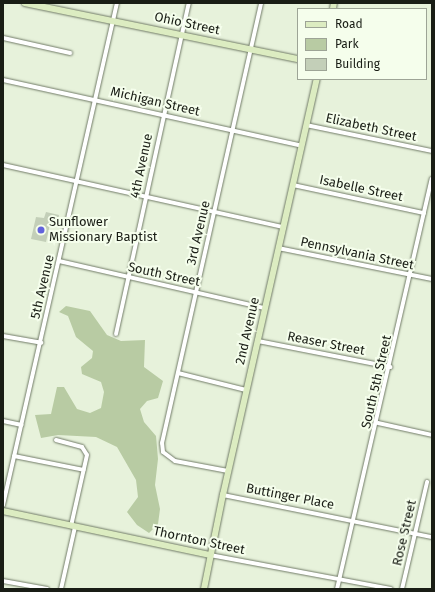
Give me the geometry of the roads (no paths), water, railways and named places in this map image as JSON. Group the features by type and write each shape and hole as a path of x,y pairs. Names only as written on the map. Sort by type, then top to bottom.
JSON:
{"street":[{"name":"Ohio Street","path":"25,3 297,59"},
{"name":"5th Avenue","path":"3,505 41,343 116,3"},
{"name":"4th Avenue","path":"116,334 189,3"},
{"name":"3rd Avenue","path":"228,471 175,461 163,452 162,443 262,3"},
{"path":"3,38 70,52"},
{"name":"Michigan Street","path":"3,80 164,114 302,146"},
{"name":"2nd Avenue","path":"204,589 222,494 317,80"},
{"name":"Elizabeth Street","path":"306,125 432,151"},
{"path":"3,165 283,228"},
{"name":"South 5th Street","path":"338,589 378,423 432,179"},
{"name":"Isabelle Street","path":"293,185 424,213"},
{"name":"Pennsylvania Street","path":"278,248 432,279"},
{"name":"South Street","path":"59,261 265,308"},
{"path":"3,338 41,343"},
{"name":"Reaser Street","path":"258,341 390,367"},
{"path":"178,374 246,390"},
{"path":"3,421 22,425"},
{"path":"378,423 432,435"},
{"path":"56,440 82,447 87,455 61,589"},
{"path":"14,456 84,470"},
{"name":"Rose Street","path":"402,589 427,482"},
{"name":"Buttinger Place","path":"222,494 432,537"},
{"name":"Thornton Street","path":"3,511 210,555 391,589"},
{"path":"3,581 46,589"}],"place":[{"name":"Sunflower Missionary Baptist","path":"41,230"}]}
